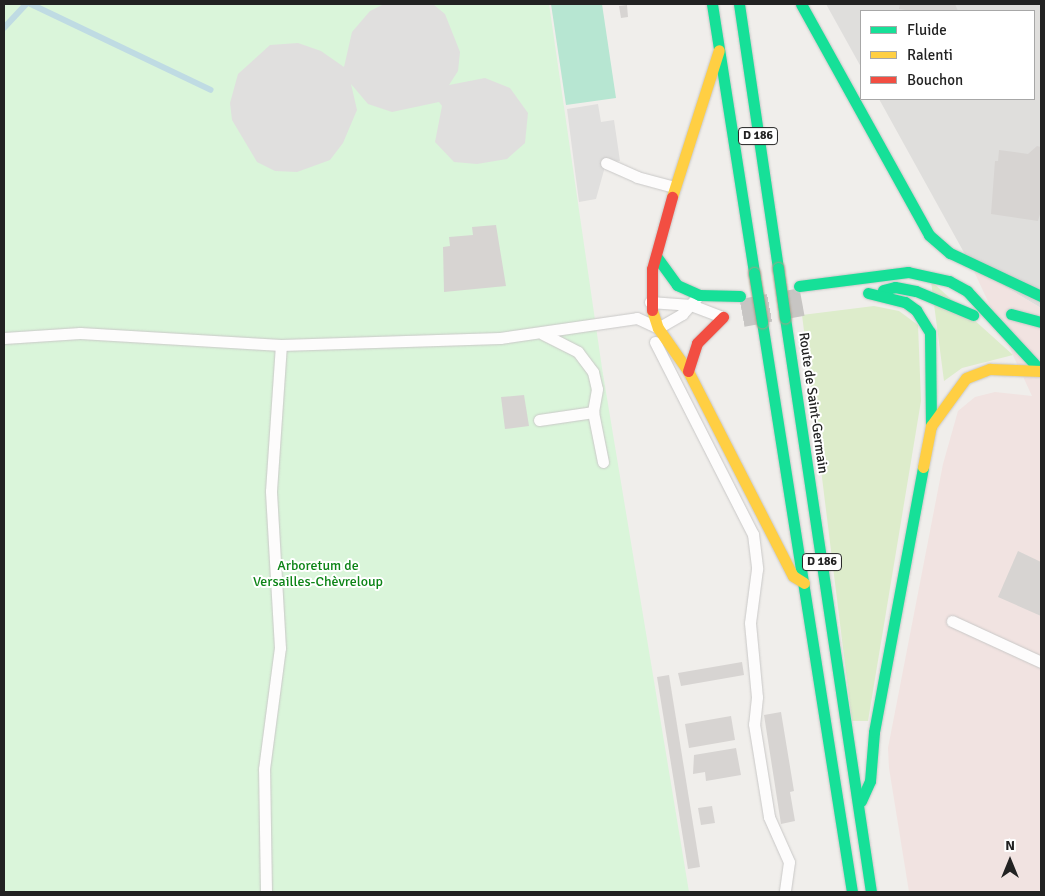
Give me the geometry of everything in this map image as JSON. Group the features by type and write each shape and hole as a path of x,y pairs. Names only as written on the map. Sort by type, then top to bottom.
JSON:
{"main road":[{"name":"D 186","path":"712,4 852,892"},
{"name":"Route de Saint-Germain","path":"739,4 858,806"},
{"path":"801,4 929,235 950,253 1041,296"},
{"path":"719,50 674,187 656,256 649,302 658,328 688,371 738,465 793,576 804,583"},
{"path":"656,256 677,285 699,295 740,296"},
{"path":"799,286 901,273 928,274 949,280 967,291 1041,371"},
{"path":"858,806 870,781 874,732 931,426 930,332 916,310 905,302 863,294 895,287 916,291 973,315"},
{"path":"1011,314 1041,322"},
{"path":"688,371 697,343 728,316"},
{"path":"931,426 966,378 990,369 1041,371"},
{"name":"D 186","path":"858,806 871,892"}],"lane":[{"path":"606,162 637,177 674,187"},
{"path":"699,295 691,305 658,328 654,340 659,353 724,473 753,534 757,569 750,623 757,697 754,724 769,817 789,862 785,892"},
{"path":"637,318 649,302 691,305 728,316"},
{"path":"4,338 80,333 281,346 414,343 543,334 637,318 658,328"},
{"path":"543,334 578,352 594,372 597,389 593,412 603,462"},
{"path":"266,892 264,769 280,648 271,491 281,346"},
{"path":"539,420 593,412"},
{"path":"724,473 738,465"},
{"path":"952,621 1041,662"}],"shaded area":[{"path":"384,4 433,4 445,14 460,52 458,71 449,85 485,78 510,88 528,113 525,143 507,159 477,164 454,162 435,142 442,106 439,102 392,112 368,104 351,84 357,110 343,143 330,160 297,172 275,171 257,162 232,120 230,103 238,74 270,45 298,43 321,51 344,67 352,32 370,11"},
{"path":"826,4 1041,4 1041,308 972,267 880,100 1035,100 1035,10 860,10 860,65"},
{"path":"598,104 601,122 614,120 620,161 606,163 596,199 579,202 567,109"},
{"path":"972,267 1041,308 1041,892 909,892 889,768 888,748 943,464 958,411 975,397 995,392 1032,396"}],"green space":[{"name":"Arboretum de Versailles-Chèvreloup","path":"4,4 549,4 602,368 689,892 4,892"},
{"path":"551,4 602,4 616,98 566,105"},
{"path":"931,281 1013,355 962,368 944,381"},
{"path":"874,306 899,311 918,325 921,401 868,721 852,721 802,315"}],"building":[{"path":"900,4 955,4 958,10 906,10 899,9"},
{"path":"627,5 628,17 621,18 619,6"},
{"path":"1037,146 1041,147 1041,211 1038,221 991,214 995,161 998,161 999,150 1028,154"},
{"path":"496,225 506,286 444,292 443,247 450,246 449,237 473,235 472,227"},
{"path":"524,395 529,426 505,429 501,397"},
{"path":"1018,551 1041,562 1041,616 998,597"},
{"path":"742,662 744,675 681,686 678,673"},
{"path":"669,675 700,867 688,869 657,677"},
{"path":"781,712 794,791 790,792 795,821 781,824 764,715"},
{"path":"731,716 735,740 689,748 685,724"},
{"path":"736,748 741,775 706,781 705,772 693,774 694,755"},
{"path":"712,806 715,823 701,825 698,808"}],"waterway":[{"path":"4,28 26,4"},
{"path":"31,4 211,90"}],"tunnel":[{"path":"742,313 802,302"}],"traffic: fast":[{"path":"712,4 754,273"},
{"path":"739,4 778,268"},
{"path":"801,4 929,235 950,253 1041,296"},
{"path":"656,256 677,285 699,295"},
{"path":"778,268 785,318"},
{"path":"799,286 908,272 949,281 967,291 1041,371"},
{"path":"754,273 762,322"},
{"path":"883,290 895,287 916,291 973,315"},
{"path":"868,293 905,302 916,310 930,332 931,426"},
{"path":"699,295 740,296"},
{"path":"1011,314 1041,322"},
{"path":"785,318 871,892"},
{"path":"762,322 852,892"},
{"path":"861,801 870,781 874,732 923,467"}],"traffic: slow":[{"path":"672,197 719,50"},
{"path":"652,310 658,328 688,371 793,576 804,583"},
{"path":"923,467 931,426 966,378 990,369 1041,371"}],"traffic: jam":[{"path":"652,310 652,269 672,197"},
{"path":"688,371 697,343 723,317"}]}
